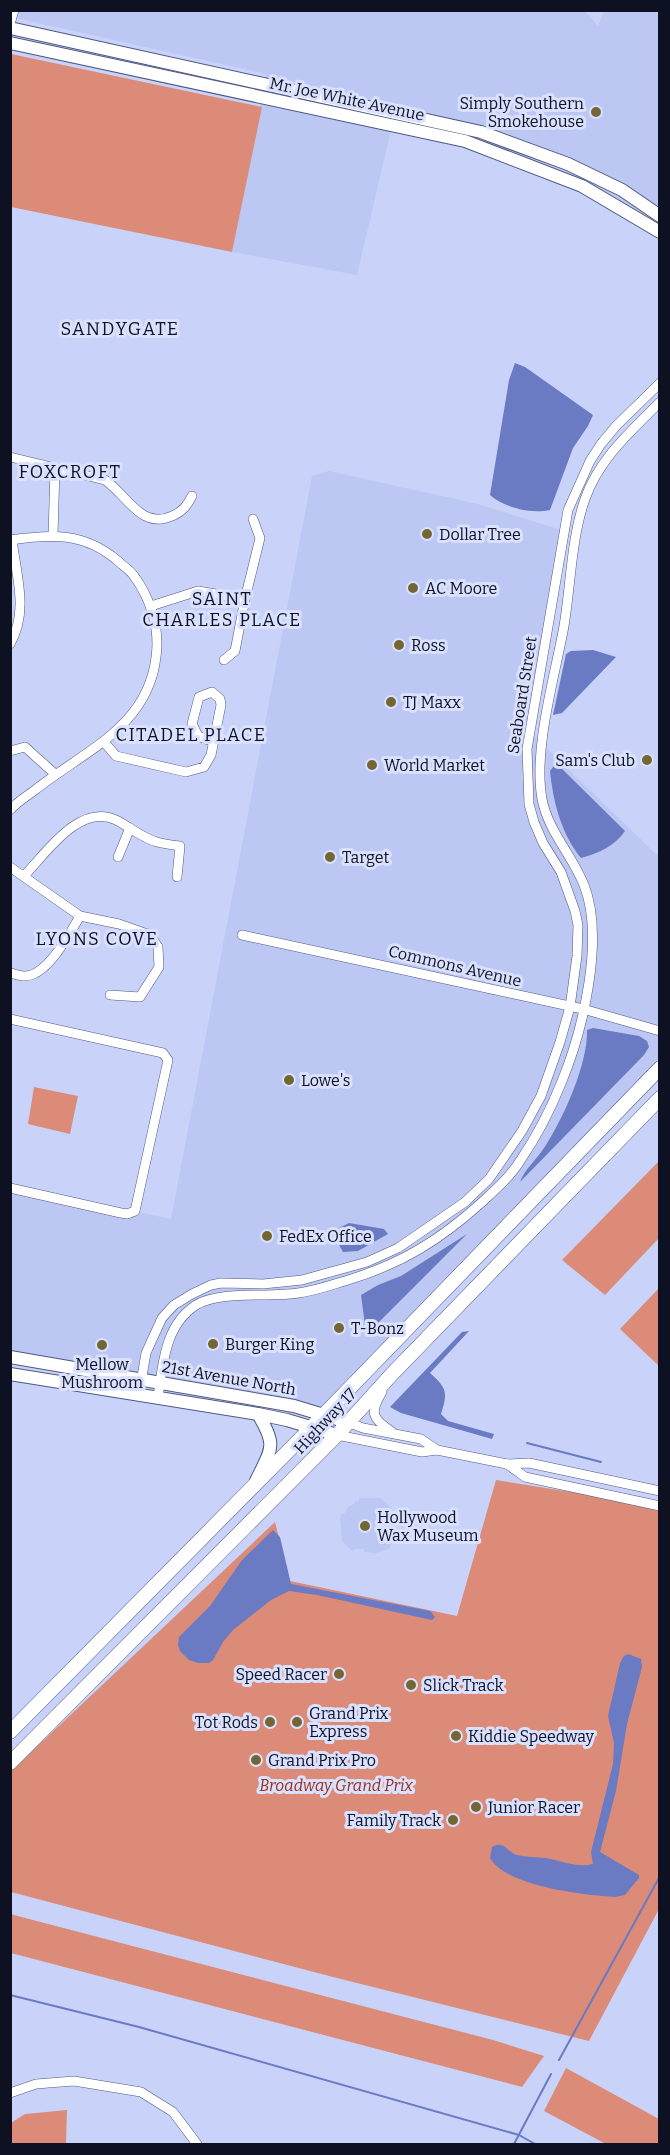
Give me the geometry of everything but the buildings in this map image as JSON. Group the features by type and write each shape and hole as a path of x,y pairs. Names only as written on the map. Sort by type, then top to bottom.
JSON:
{"highway":[{"name":"Highway 17","path":"10,1732 324,1415 660,1068"},
{"name":"Highway 17","path":"10,1763 337,1435 392,1374 660,1098"}],"main road":[{"name":"Mr. Joe White Avenue","path":"10,26 481,132 568,164 622,190 660,216"},
{"name":"Mr. Joe White Avenue","path":"10,44 465,141 582,186 660,232"},
{"name":"21st Avenue North","path":"10,1357 294,1406 347,1422"},
{"name":"21st Avenue North","path":"10,1374 258,1414 337,1435"},
{"path":"253,1487 271,1450 271,1438 258,1414"}],"street":[{"path":"10,26 14,10"},
{"name":"Seaboard Street","path":"139,1394 146,1353 162,1318 192,1294 221,1283 263,1284 302,1280 367,1262 398,1248 465,1202 489,1179 522,1131 541,1096 570,1007 577,956 578,925 561,872 543,843 534,822 529,804 527,749 568,510 590,461 602,444 616,426 660,383"},
{"name":"Seaboard Street","path":"158,1397 166,1351 173,1329 182,1317 205,1300 217,1296 297,1294 368,1274 415,1253 442,1237 497,1189 519,1163 549,1114 568,1067 583,1009 590,975 592,922 590,904 573,861 546,818 541,796 540,765 573,557 586,498 606,459 622,439 660,402"},
{"path":"10,457 105,480 114,486 142,516 158,520 179,513 187,506 192,496"},
{"path":"53,535 55,469"},
{"path":"224,660 235,651 260,538 253,519"},
{"path":"10,644 18,631 21,601 11,539 53,535 84,540 107,551 132,573 151,606 158,642 150,686 132,716 104,742 55,774 11,808"},
{"path":"151,606 198,591 245,599"},
{"path":"104,742 116,756 186,772 204,766 211,755 214,742 221,705 220,699 212,692 199,697 192,724 198,736 214,742"},
{"path":"10,751 25,747 55,774"},
{"path":"24,876 77,822 103,816 114,819 155,842 180,846 177,877"},
{"path":"118,857 130,828"},
{"path":"10,867 80,916 119,924 150,935 158,947 159,967 140,997 110,995"},
{"path":"10,973 26,977 41,970 63,946 80,916"},
{"name":"Commons Avenue","path":"242,935 583,1009 660,1031"},
{"path":"10,1019 163,1053 168,1060 135,1211 127,1214 121,1213 10,1188"},
{"path":"392,1374 373,1408 381,1424 395,1434"},
{"name":"21st Avenue North","path":"347,1422 421,1439 437,1450"},
{"name":"21st Avenue North","path":"337,1435 422,1452 437,1450 507,1464 528,1463 660,1491"},
{"name":"21st Avenue North","path":"507,1464 525,1477 660,1506"},
{"path":"10,2093 36,2084 74,2081 141,2092 173,2112 197,2145"}],"shaded area":[{"path":"584,10 598,26 604,11 659,11 659,232 582,186 465,141 392,126 357,275 232,252 266,74 11,17 10,11"},
{"path":"329,471 478,504 564,531 530,732 659,857 659,1069 324,1415 11,1357 10,1185 171,1219 312,476"},
{"name":"Hollywood Wax Museum","path":"359,1498 381,1498 392,1509 389,1512 389,1533 392,1534 393,1541 389,1549 376,1553 364,1552 364,1549 352,1551 342,1541 341,1514 344,1514 355,1501 359,1501"}],"green space":[{"path":"11,54 262,107 232,252 11,207"},
{"path":"34,1087 78,1096 70,1134 28,1124"},
{"path":"659,1161 659,1238 605,1295 562,1260"},
{"path":"659,1288 659,1366 620,1329"},
{"name":"Broadway Grand Prix","path":"496,1480 659,1506 659,1909 589,2041 333,1977 11,1892 11,1771 275,1522 290,1581 457,1616"},
{"path":"10,1914 493,2040 544,2056 522,2087 11,1953"},
{"path":"566,2068 659,2119 659,2144 606,2144 544,2111"},
{"path":"67,2110 66,2144 11,2144 11,2123 25,2114"}],"water":[{"path":"515,363 525,367 593,415 573,448 550,510 518,509 490,495 509,380"},
{"path":"593,650 616,657 562,713 553,715 566,654 571,651"},
{"path":"556,763 625,831 616,841 594,854 581,858 563,828 553,794 550,771"},
{"path":"593,1028 639,1036 647,1041 649,1047 644,1055 520,1182 559,1122 579,1075 587,1030"},
{"path":"349,1223 384,1229 388,1234 358,1251 343,1252 338,1243 339,1228"},
{"path":"467,1234 374,1327 365,1325 361,1295 401,1276"},
{"path":"469,1331 430,1373 445,1391 441,1414 448,1421 494,1434 492,1439 401,1413 390,1407 462,1332"},
{"path":"273,1530 280,1537 291,1584 430,1611 435,1617 432,1620 289,1591 271,1600 233,1630 209,1663 189,1660 180,1651 179,1637 210,1606 242,1560"},
{"path":"628,1654 641,1659 642,1667 627,1724 616,1791 600,1852 639,1875 639,1878 625,1895 615,1897 547,1888 512,1876 499,1868 490,1858 492,1847 500,1845 520,1856 546,1858 575,1865 593,1864 591,1852 613,1764 614,1743 608,1716 620,1663"}],"waterway":[{"path":"527,1443 601,1462"},
{"path":"559,2060 660,1876"},
{"path":"10,1995 139,2027 519,2135 535,2144"},
{"path":"514,2144 551,2074"}],"place":[{"name":"Simply Southern Smokehouse","path":"596,112"},
{"name":"Dollar Tree","path":"427,534"},
{"name":"AC Moore","path":"413,588"},
{"name":"Ross","path":"399,645"},
{"name":"TJ Maxx","path":"391,702"},
{"name":"Sam's Club","path":"647,760"},
{"name":"World Market","path":"372,765"},
{"name":"Target","path":"330,857"},
{"name":"Lowe's","path":"289,1080"},
{"name":"FedEx Office","path":"267,1236"},
{"name":"T-Bonz","path":"339,1328"},
{"name":"Burger King","path":"213,1344"},
{"name":"Mellow Mushroom","path":"102,1345"},
{"name":"Hollywood Wax Museum","path":"365,1526"},
{"name":"Speed Racer","path":"339,1674"},
{"name":"Slick Track","path":"411,1685"},
{"name":"Tot Rods","path":"270,1722"},
{"name":"Grand Prix Express","path":"297,1722"},
{"name":"Kiddie Speedway","path":"456,1736"},
{"name":"Grand Prix Pro","path":"256,1760"},
{"name":"Junior Racer","path":"476,1807"},
{"name":"Family Track","path":"453,1820"}],"district":[{"name":"SANDYGATE","path":"120,329"},
{"name":"FOXCROFT","path":"70,472"},
{"name":"SAINT CHARLES PLACE","path":"222,609"},
{"name":"CITADEL PLACE","path":"191,735"},
{"name":"LYONS COVE","path":"97,939"}]}
